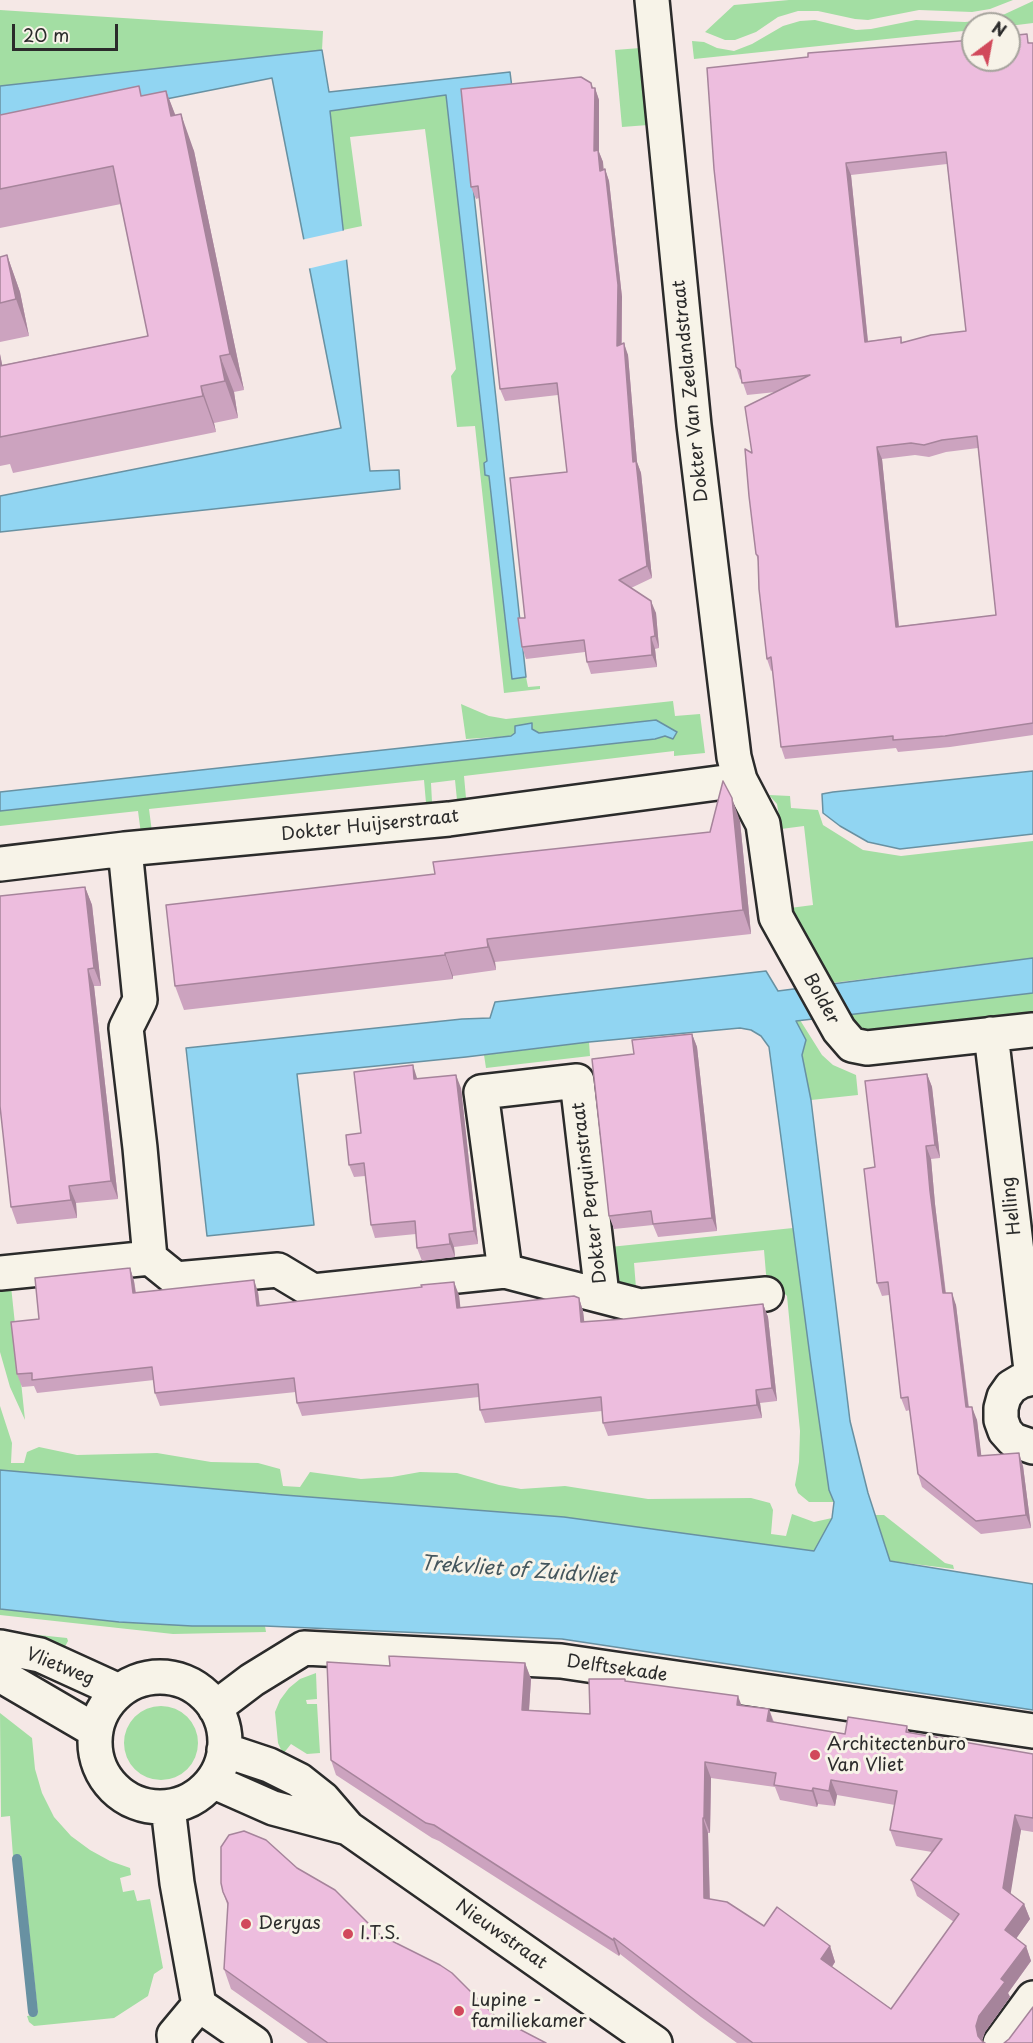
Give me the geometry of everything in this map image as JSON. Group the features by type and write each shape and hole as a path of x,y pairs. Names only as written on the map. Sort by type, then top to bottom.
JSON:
{"street":[{"name":"Dokter Van Zeelandstraat","path":"652,0 694,425 734,757 740,780"},
{"name":"Dokter Huijserstraat","path":"0,864 125,849 450,819 740,780"},
{"name":"Bolder","path":"740,780 763,824 776,917 838,1030 852,1045 867,1048 1033,1030"},
{"path":"0,1273 150,1258 126,1028 140,1000 125,849"},
{"name":"Helling","path":"992,1034 1032,1378 1021,1381 1004,1397 1001,1420 1005,1431 1013,1440 1033,1447"},
{"name":"Dokter Perquinstraat","path":"505,1271 481,1092 577,1081 602,1295"},
{"name":"Dokter Perquinstraat","path":"150,1258 176,1280 278,1270 314,1291 505,1271 640,1306 766,1294"},
{"name":"Vlietweg","path":"0,1647 40,1655 119,1690"},
{"name":"Delftsekade","path":"215,1708 252,1680 304,1648 561,1661 1033,1731"},
{"name":"Vlietweg","path":"0,1675 96,1731"},
{"path":"171,1678 196,1688 215,1708 224,1728 224,1750 220,1766 212,1781 192,1798 168,1807 138,1803 124,1796 104,1774 95,1746 96,1731 104,1708 119,1690 144,1679 171,1678"},
{"name":"Nieuwstraat","path":"224,1750 269,1765 298,1780 323,1799 348,1828 655,2043"},
{"name":"Nieuwstraat","path":"212,1781 273,1808 348,1828"},
{"path":"168,1807 177,1883 199,2005 254,2043"},
{"path":"1000,2043 1033,1998"},
{"path":"175,2043 174,2035 199,2005"}],"green space":[{"path":"789,0 1013,0 990,9 972,12 919,10 868,20 818,11 798,11 778,17 756,32 735,40 725,40 705,32 734,5"},
{"path":"1033,1 1033,23 1021,24 1021,12 1009,12"},
{"path":"0,10 323,31 322,50 0,86"},
{"path":"815,20 856,30 916,20 961,22 961,31 694,59 692,41 704,42 717,48 734,51 752,44 783,26 800,21"},
{"path":"640,48 648,125 622,127 615,50"},
{"path":"446,95 487,461 485,475 489,476 512,679 526,677 528,687 540,686 540,689 504,693 475,426 457,427 451,376 456,369 425,129 350,137 362,226 343,230 330,111"},
{"path":"673,701 675,716 700,714 705,753 674,756 674,751 464,776 466,798 457,800 455,780 431,783 432,802 426,803 424,780 149,809 152,832 141,834 138,811 0,826 0,811 655,739 677,733 656,720 539,733 532,729 532,724 512,736 466,739 461,704 489,716 506,719"},
{"path":"769,795 790,796 791,808 818,810 823,825 863,850 901,856 1033,841 1033,958 832,983 830,980 825,980 790,908 813,905 804,826 781,829 777,804"},
{"path":"1033,993 1033,1013 873,1031 856,1027 848,1014"},
{"path":"800,1020 822,1055 833,1065 856,1075 858,1095 811,1100 802,1055 806,1040 796,1021"},
{"path":"589,1042 590,1056 486,1068 484,1055"},
{"path":"793,1228 829,1490 834,1502 809,1502 798,1493 795,1485 799,1462 800,1431 787,1296 784,1293 773,1294 766,1274 764,1250 634,1263 636,1288 618,1292 610,1247"},
{"path":"11,1286 25,1420 10,1387 0,1352 0,1287"},
{"path":"0,1406 12,1443 11,1463 24,1463 27,1452 39,1447 77,1455 157,1453 211,1462 258,1463 280,1469 283,1486 300,1487 310,1472 361,1479 420,1472 457,1473 521,1489 565,1486 648,1499 751,1498 770,1503 773,1510 771,1534 786,1536 792,1514 814,1522 832,1518 814,1551 564,1517 0,1470"},
{"path":"874,1515 884,1515 945,1563 953,1565 954,1569 890,1561"},
{"path":"0,1609 119,1622 192,1626 265,1626 266,1632 173,1634 0,1615"},
{"path":"0,1631 67,1638 68,1641 61,1654 0,1639"},
{"path":"316,1673 317,1699 306,1700 307,1704 317,1704 320,1753 307,1754 291,1744 283,1754 278,1743 275,1712 289,1688 300,1679"},
{"path":"161,1706 182,1712 192,1722 198,1743 192,1764 182,1774 161,1780 140,1774 130,1764 124,1743 130,1722 140,1712"},
{"path":"0,1713 32,1738 35,1769 42,1793 54,1817 71,1836 90,1850 110,1861 130,1868 131,1875 120,1878 123,1892 134,1890 137,1901 150,1899 163,1968 154,1974 148,1996 114,2018 34,2026 29,2022 27,2016 38,2014 21,1855 13,1856 10,1816 1,1817"}],"water":[{"path":"322,50 329,92 510,72 512,88 463,93 526,677 512,679 489,476 485,475 484,463 487,461 446,95 330,111 370,471 399,470 400,489 0,532 0,496 341,428 272,78 0,132 0,86"},
{"path":"656,720 677,732 673,739 665,736 655,739 0,811 0,792 511,736 515,733 515,726 532,723 532,729 539,733"},
{"path":"1033,771 1033,834 900,849 868,842 823,813 822,794"},
{"name":"Trekvliet of Zuidvliet","path":"1033,958 1033,993 796,1021 806,1040 802,1055 811,1100 850,1421 868,1493 890,1561 1033,1584 1033,1710 562,1639 265,1626 192,1626 119,1622 0,1609 0,1470 564,1517 814,1551 832,1518 834,1502 829,1490 811,1364 769,1047 761,1036 751,1030 740,1028 297,1074 314,1225 207,1236 186,1048 490,1018 495,1002 766,971 778,991"}],"pier":[{"path":"346,230 349,259 307,269 301,240"}],"building":[{"path":"1027,34 1028,43 1033,43 1033,723 945,736 893,740 893,736 781,747 771,657 767,659 759,589 758,556 749,496 745,449 752,453 745,407 810,375 742,383 740,370 736,367 714,169 707,68 808,57 808,53 961,41 961,72 1021,72 1021,35","holes":["946,152 966,331 931,335 901,343 901,337 865,342 846,163","977,436 996,615 896,627 877,447 911,443 924,445 942,440"]},
{"path":"581,77 591,83 592,88 595,88 594,151 598,150 600,171 605,169 618,285 617,346 624,343 633,462 636,461 647,566 619,580 651,601 655,636 651,637 652,655 587,662 584,640 522,647 518,618 525,618 510,478 567,472 557,383 500,389 478,186 471,187 461,89"},
{"path":"139,86 141,96 166,91 171,116 181,114 230,354 220,356 225,381 201,386 203,396 0,437 0,366 148,336 113,166 0,189 0,115"},
{"path":"7,255 16,299 0,303 0,257"},
{"path":"723,781 732,798 743,910 487,939 488,947 445,953 445,955 175,986 166,905 435,874 433,862 710,832"},
{"path":"85,887 94,968 88,969 111,1181 69,1186 71,1200 11,1207 0,1106 0,896"},
{"path":"692,1034 712,1218 653,1224 651,1211 609,1216 592,1059 634,1054 632,1040"},
{"path":"413,1065 414,1079 456,1075 474,1231 449,1234 450,1244 417,1248 415,1221 371,1225 364,1163 349,1165 346,1135 361,1133 354,1072"},
{"path":"927,1074 935,1145 926,1146 930,1191 943,1293 952,1293 966,1407 972,1407 978,1456 1019,1453 1026,1515 976,1521 918,1474 908,1397 901,1398 888,1282 877,1283 864,1169 875,1167 865,1081"},
{"path":"130,1268 133,1293 254,1280 257,1306 454,1282 457,1308 574,1296 579,1298 581,1322 763,1304 772,1388 756,1390 757,1405 603,1423 601,1397 480,1410 478,1384 297,1403 294,1378 155,1393 152,1367 32,1380 32,1373 17,1374 11,1322 39,1319 35,1278"},
{"path":"389,1656 525,1663 522,1710 590,1714 589,1679 625,1679 625,1681 738,1696 737,1705 769,1709 767,1721 845,1734 848,1717 907,1726 906,1732 1033,1754 1033,1818 1015,1815 1003,1888 1024,1904 1005,1930 1026,1946 1001,1979 1005,1982 979,2016 976,2026 978,2036 985,2043 753,2043 614,1938 613,1940 434,1825 426,1823 331,1760 327,1662 390,1666","holes":["705,1762 776,1773 774,1785 812,1791 813,1788 829,1791 831,1780 897,1791 890,1830 942,1839 911,1880 959,1914 891,2009 821,1959 830,1946 777,1907 764,1926 727,1902 704,1898"]},
{"path":"244,1831 266,1840 297,1868 335,1890 380,1935 452,1973 496,2017 546,2043 328,2043 224,1969 228,1903 221,1883 221,1847 229,1835"},
{"path":"1033,2007 1033,2043 1004,2043 1009,2039"}],"waterway":[{"path":"17,1859 33,2012"}],"place":[{"name":"Architectenburo Van Vliet","path":"815,1755"},
{"name":"Deryas","path":"246,1924"},
{"name":"I.T.S.","path":"348,1934"},
{"name":"Lupine - familiekamer","path":"459,2011"}]}
